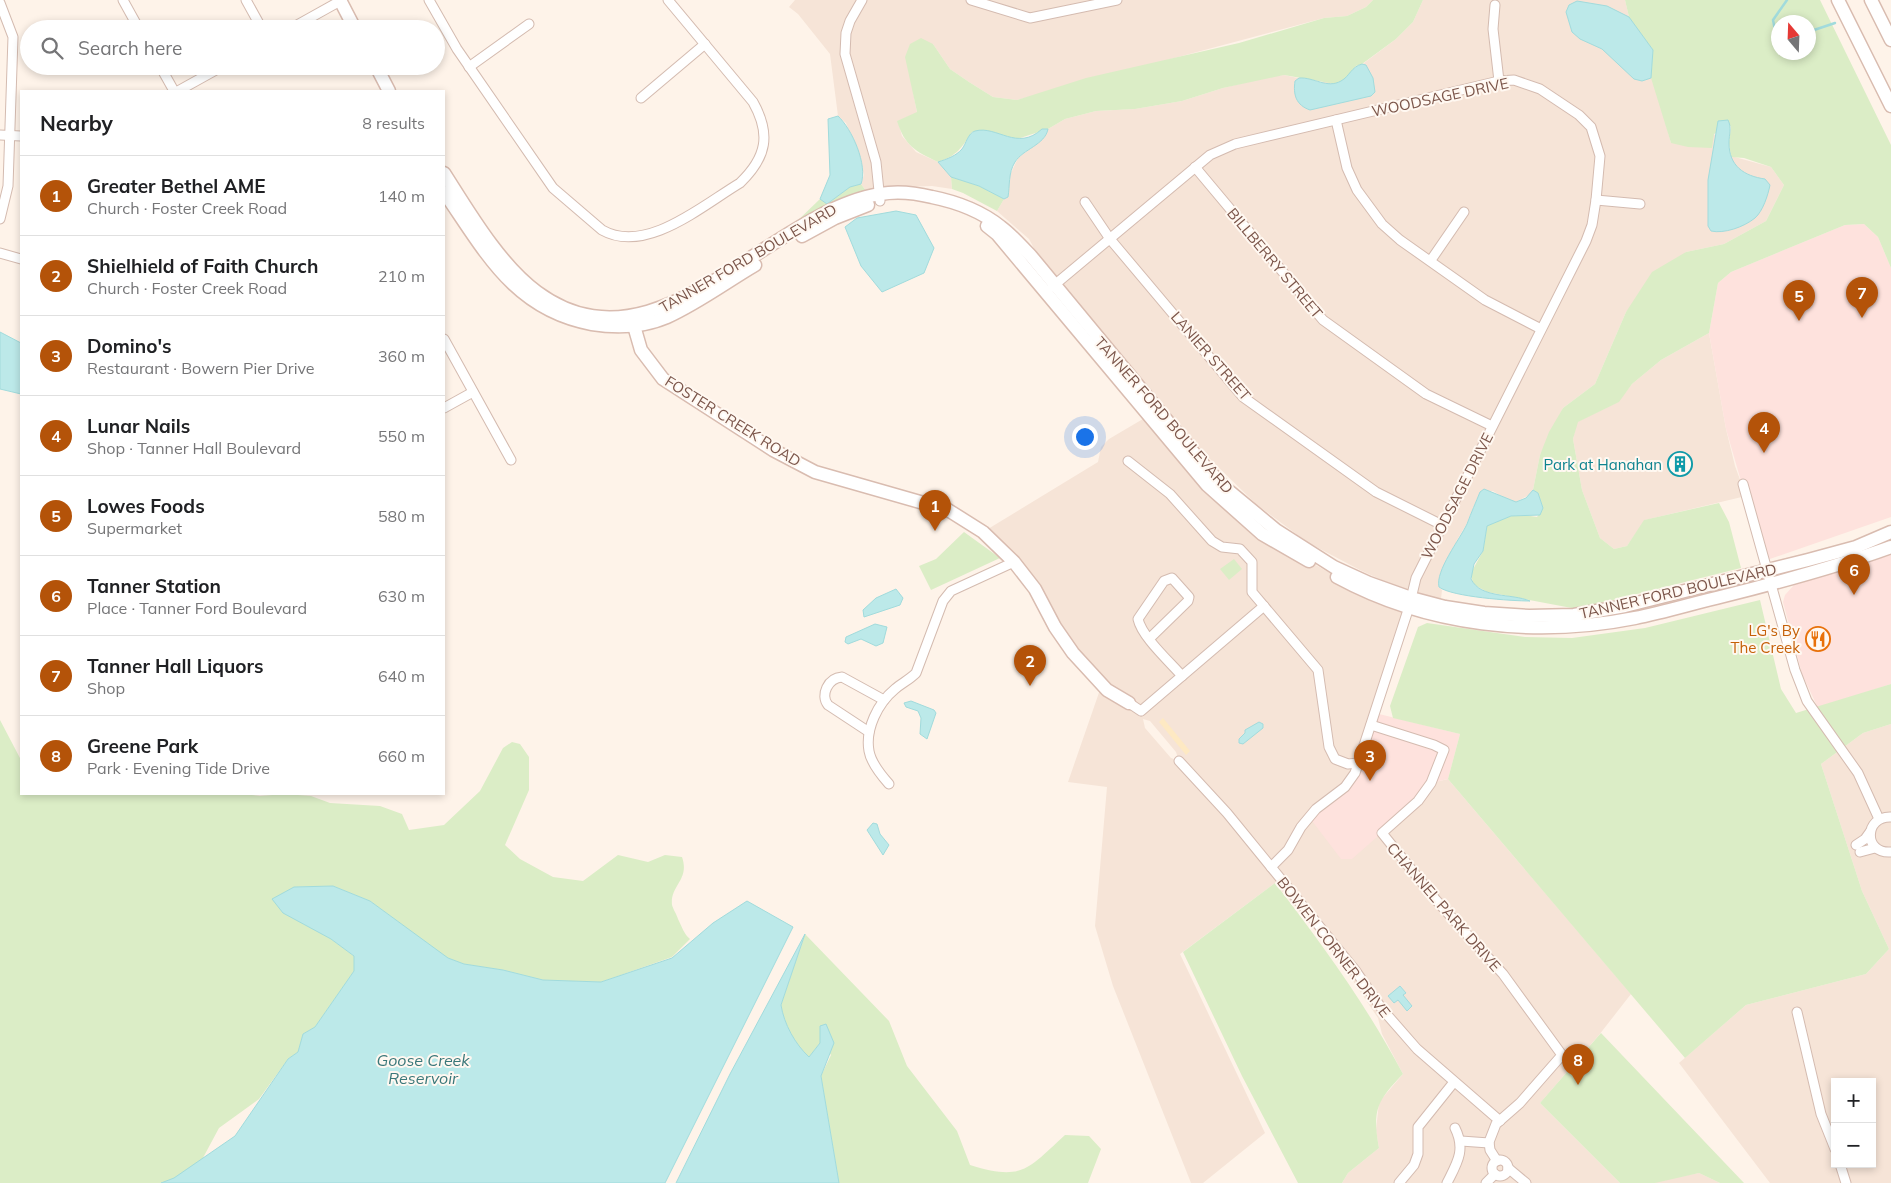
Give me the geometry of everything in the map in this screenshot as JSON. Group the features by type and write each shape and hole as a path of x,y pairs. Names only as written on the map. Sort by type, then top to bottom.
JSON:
{"street":[{"path":"123,0 134,20"},
{"path":"246,0 257,20"},
{"path":"306,20 341,0 351,20"},
{"path":"429,0 441,20"},
{"path":"445,27 469,67 553,188 602,230 610,234 634,238 659,232 740,183 751,173 763,150 765,133 761,116 753,102 668,0"},
{"path":"862,0 850,21 846,33 845,54 876,162 880,197"},
{"path":"970,0 1030,18 1046,17 1117,0"},
{"path":"1838,0 1891,106"},
{"path":"1871,0 1891,40"},
{"path":"0,3 4,19 13,37 8,186 0,219"},
{"path":"1495,5 1493,29 1499,81"},
{"path":"469,67 529,24"},
{"path":"641,98 705,44"},
{"path":"165,75 173,90"},
{"path":"180,90 207,75"},
{"path":"381,75 388,90"},
{"name":"WOODSAGE DRIVE","path":"1050,289 1210,155 1235,144 1499,81 1514,80 1540,89 1579,115 1591,127 1597,142 1600,156 1592,225 1416,578 1355,773 1345,787 1316,809 1301,827 1288,850 1271,867"},
{"path":"1336,120 1347,168 1357,190 1382,224 1400,240 1486,300 1541,329"},
{"path":"0,135 20,136"},
{"name":"BILLBERRY STREET","path":"1195,167 1323,320 1426,394 1492,426"},
{"path":"445,174 512,269 538,293 560,305 584,314 632,321"},
{"path":"445,193 499,269 516,289 534,303 576,321 600,326 632,321"},
{"name":"TANNER FORD BOULEVARD","path":"632,321 672,305 819,216 843,205 880,197 923,195 942,199 980,213 1003,228 1031,256 1050,289 1208,470 1254,514 1334,566 1410,602 1450,618 1496,626 1542,627 1588,625 1635,618 1770,584 1891,548"},
{"path":"1596,200 1640,204"},
{"name":"LANIER STREET","path":"1085,202 1110,238 1243,397 1376,492 1442,525"},
{"path":"1431,260 1464,212"},
{"path":"0,253 20,259"},
{"name":"FOSTER CREEK ROAD","path":"632,321 641,350 663,379 766,445 815,472 948,510 982,532 1014,562 1034,589 1055,627 1073,653 1107,690 1129,703"},
{"path":"445,342 511,460"},
{"path":"445,407 473,392"},
{"path":"1128,461 1170,494 1212,541 1222,547 1240,549 1252,562 1252,592 1318,670 1329,747 1335,759 1348,764 1358,763"},
{"path":"1743,484 1795,670 1807,701 1858,773 1879,819"},
{"name":"TANNER FORD BOULEVARD","path":"1410,602 1529,616 1574,615 1625,606 1766,571 1856,547 1891,532"},
{"path":"889,784 878,770 869,752 869,732 876,712 884,700 916,673 943,601 951,591 1014,562"},
{"path":"1150,638 1188,600 1189,597 1172,578 1164,581 1138,619 1139,626 1182,676"},
{"path":"1129,703 1142,714 1182,676 1264,606"},
{"path":"869,732 828,705 825,701 825,690 832,680 842,677 884,700"},
{"name":"CHANNEL PARK DRIVE","path":"1371,725 1444,750 1431,783 1418,801 1382,834 1436,900 1503,974 1562,1055 1520,1103 1500,1121"},
{"name":"BOWEN CORNER DRIVE","path":"1179,761 1227,813 1354,970 1382,1009 1425,1058 1500,1121"},
{"path":"1875,848 1858,848 1879,819 1891,817"},
{"path":"1870,832 1875,848 1880,851 1891,852"},
{"path":"1797,1012 1821,1114 1831,1139"},
{"path":"1399,1183 1416,1160 1418,1127 1454,1082"},
{"path":"1496,1161 1490,1150 1489,1143 1490,1134 1500,1121"},
{"path":"1447,1183 1455,1170 1461,1141 1455,1128"},
{"path":"1461,1141 1489,1143"},
{"path":"1496,1161 1505,1162 1508,1168 1526,1183"},
{"path":"1495,1174 1493,1166 1496,1161"},
{"path":"1495,1174 1504,1175 1508,1168"},
{"path":"1841,1168 1846,1183"},
{"path":"1486,1183 1495,1174"}],"shaded area":[{"path":"795,0 1373,0 1366,7 1347,16 1324,18 1017,100 993,97 969,82 950,69 933,44 913,92 917,113 898,121 902,136 916,152 938,162 951,177 952,189 932,186 873,188 866,191 861,184 864,175 859,155 846,123 838,116 830,54 798,14 789,7"},
{"path":"1423,0 1625,0 1629,17 1640,30 1671,143 1714,134 1731,156 1771,167 1784,185 1766,221 1724,244 1686,252 1626,312 1595,384 1563,408 1540,455 1533,490 1529,495 1516,502 1509,501 1493,491 1480,492 1466,525 1457,540 1439,587 1442,590 1441,599 1399,588 1360,570 1307,542 1256,504 1207,456 1044,267 1029,239 997,211 1004,199 1008,197 1010,175 1018,158 1044,138 1048,129 1065,119 1096,111 1135,109 1182,101 1223,88 1268,77 1284,75 1321,83 1348,75 1396,39 1413,22"},
{"path":"1864,224 1878,237 1891,268 1891,517 1764,561 1726,429 1709,333 1718,283 1731,272 1845,225"},
{"name":"Park at Hanahan","path":"1709,333 1726,429 1735,466 1746,496 1645,520 1627,546 1614,549 1600,538 1582,490 1573,439 1577,422 1618,402 1632,384 1661,360"},
{"path":"1148,416 1310,562 1354,586 1409,607 1371,725 1431,783 1448,779 1631,994 1599,1035 1540,1103 1620,1183 1342,1183 1348,1173 1379,1148 1376,1130 1379,1102 1403,1074 1382,1034 1378,1018 1330,948 1275,883 1180,954 1265,1133 1203,1183 1191,1183 1113,986 1095,926 1107,787 1068,782 1102,684 1035,589 983,532 1098,462 1101,447 1109,439","holes":["1143,719 1150,721 1176,752 1179,761 1171,758 1145,728"]},
{"path":"1891,555 1891,684 1818,708 1802,674 1783,602 1785,595 1794,585"},
{"path":"1375,713 1460,734 1448,779 1431,783 1418,801 1352,859 1341,859 1309,817 1345,787"},
{"path":"1891,724 1891,1183 1770,1183 1679,1063 1746,1005 1866,974 1889,949 1862,891 1821,764 1863,733"},
{"path":"1699,1173 1720,1183 1655,1183 1656,1181"}],"green space":[{"path":"1373,0 1423,0 1413,22 1396,39 1362,64 1356,66 1345,79 1335,84 1284,75 1223,88 1182,101 1135,109 1096,111 1065,119 1048,129 1017,139 984,130 972,132 962,147 945,160 938,162 917,151 907,142 897,121 917,112 905,57 910,44 921,38 933,44 950,69 969,82 993,97 1017,100 1086,78 1239,43 1324,18 1347,16 1366,7"},
{"path":"1625,0 1820,0 1891,145 1891,268 1878,237 1864,224 1845,225 1731,272 1718,283 1709,333 1661,360 1632,384 1619,402 1578,422 1573,439 1582,490 1600,538 1614,549 1627,546 1644,520 1719,503 1729,522 1741,568 1577,609 1487,592 1473,584 1471,573 1483,551 1487,526 1492,522 1511,516 1537,517 1543,508 1538,493 1533,490 1540,455 1549,432 1563,408 1595,384 1626,312 1652,272 1686,252 1724,244 1766,221 1784,185 1771,167 1744,158 1731,157 1729,143 1731,126 1714,134 1712,148 1688,147 1671,143 1651,78 1653,50 1629,17"},
{"path":"951,177 979,186 1004,199 997,211 952,189"},
{"path":"861,184 866,191 791,227 820,199 827,204 850,187"},
{"path":"964,532 1000,558 931,590 919,566 936,559"},
{"path":"1234,559 1242,569 1229,580 1220,569"},
{"path":"1760,600 1781,689 1796,713 1891,684 1891,724 1863,733 1821,764 1862,891 1889,949 1866,974 1746,1005 1685,1058 1448,779 1460,734 1393,718 1390,706 1418,627 1427,623 1525,637 1572,638 1645,628"},
{"path":"0,720 20,758 20,795 311,796 330,803 380,806 402,814 409,830 444,825 480,791 503,748 512,742 520,744 529,757 529,790 505,845 520,859 553,877 583,881 618,855 648,862 665,855 682,857 684,871 674,892 672,905 683,930 690,939 672,957 601,982 543,980 503,970 464,964 447,958 370,901 333,886 294,887 331,939 354,956 354,971 315,1027 303,1034 298,1052 288,1059 259,1099 219,1128 197,1169 182,1183 0,1183"},
{"path":"1275,883 1343,976 1403,1074 1387,1092 1379,1107 1376,1124 1379,1148 1348,1173 1342,1183 1298,1183 1242,1076 1183,952"},
{"path":"805,934 889,1021 907,1066 957,1131 970,1165 987,1170 1013,1172 1032,1164 1065,1135 1089,1136 1101,1149 1088,1183 839,1183 821,1076 831,1055 820,1043 809,1057 791,1033 781,1005"},
{"path":"1601,1033 1744,1183 1720,1183 1699,1173 1655,1183 1620,1183 1540,1103"}],"sand":[{"path":"1163,718 1190,751 1186,755 1159,722"}],"water":[{"path":"1577,1 1607,6 1629,17 1653,50 1651,78 1642,81 1634,79 1602,49 1580,39 1572,32 1566,12 1569,5"},
{"path":"1362,64 1366,65 1373,78 1375,92 1371,96 1310,110 1301,105 1296,99 1295,81 1299,78 1331,84 1336,83 1344,79 1355,67"},
{"path":"838,116 853,138 860,158 863,176 861,184 850,187 827,204 820,199 830,175 828,119"},
{"path":"1728,120 1730,151 1735,164 1744,172 1757,178 1765,179 1770,185 1763,207 1755,218 1734,229 1716,232 1711,231 1708,226 1708,180 1718,121"},
{"path":"1042,129 1048,129 1043,139 1015,162 1010,175 1008,197 1004,199 979,186 951,177 938,162 960,151 967,139 975,131 991,131 1016,138 1024,138"},
{"path":"896,211 916,215 934,248 924,273 882,292 861,266 845,227 857,218"},
{"path":"0,332 20,342 20,394 0,389"},
{"path":"1484,489 1516,502 1526,498 1533,490 1538,493 1543,508 1540,515 1511,516 1487,526 1483,551 1474,564 1471,579 1482,590 1489,593 1530,601 1469,596 1439,587 1444,564 1467,524 1480,492"},
{"path":"896,589 903,598 900,605 864,617 863,610 876,598"},
{"path":"875,624 887,627 883,643 876,646 861,639 848,644 845,642 846,637"},
{"path":"911,701 934,710 936,713 927,739 920,734 921,718 918,711 906,707 904,703"},
{"path":"1259,722 1263,724 1263,728 1243,744 1239,743 1239,739 1245,733 1245,730"},
{"path":"873,823 877,824 880,834 889,845 883,855 867,830"},
{"name":"Goose Creek Reservoir","path":"333,886 370,901 448,958 464,964 503,970 543,980 601,982 672,958 713,923 747,901 793,927 665,1183 161,1183 174,1178 235,1136 288,1059 298,1052 303,1034 315,1027 354,971 354,956 331,939 283,913 272,899 294,887"},
{"path":"805,934 781,1005 791,1033 809,1057 820,1043 820,1026 826,1024 834,1043 821,1076 839,1183 676,1183 730,1074"},
{"path":"1400,986 1406,993 1403,995 1412,1006 1407,1011 1398,1000 1394,1003 1388,996"}],"waterway":[{"path":"1776,15 1787,0"},
{"path":"1816,29 1835,23"}],"place":[{"name":"Tanner Hall Liquors","path":"1862,318"},
{"name":"Lowes Foods","path":"1799,321"},
{"name":"Lunar Nails","path":"1764,453"},
{"name":"Park at Hanahan","path":"1680,464"},
{"name":"Greater Bethel AME","path":"935,531"},
{"name":"Tanner Station","path":"1854,595"},
{"name":"LG's By The Creek","path":"1818,639"},
{"name":"Shielhield of Faith Church","path":"1030,686"},
{"name":"Domino's","path":"1370,781"},
{"name":"Greene Park","path":"1578,1085"}]}
